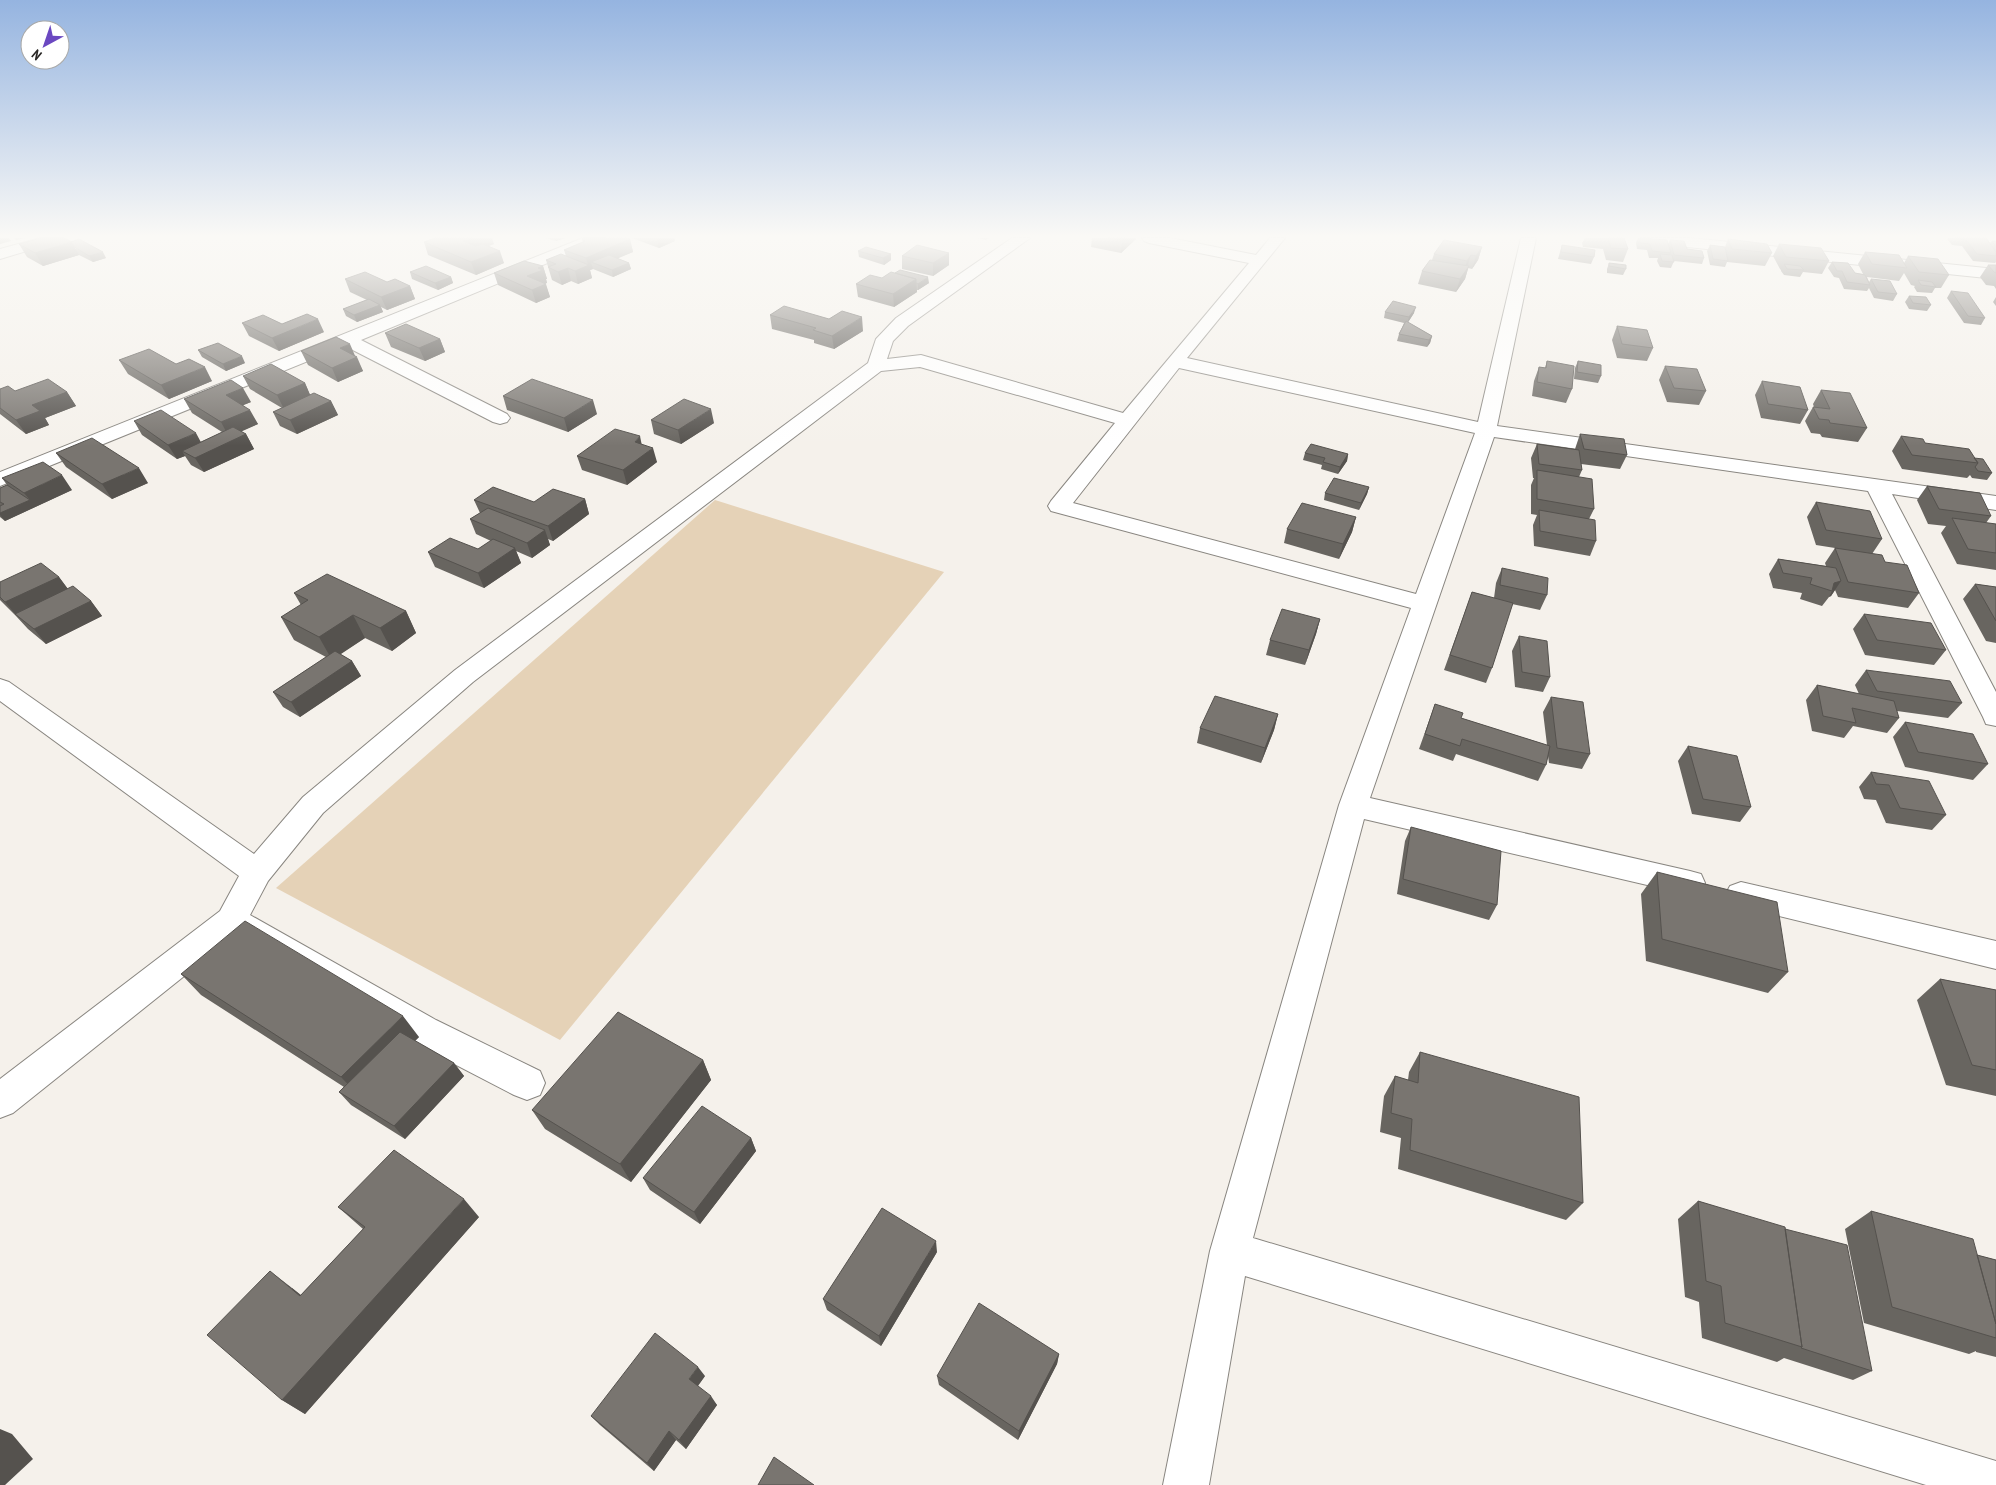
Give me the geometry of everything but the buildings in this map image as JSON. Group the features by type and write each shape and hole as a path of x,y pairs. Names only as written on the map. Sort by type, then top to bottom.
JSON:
{"street":[{"path":"0,480 424,307"},
{"path":"876,366 885,340 902,322 923,307"},
{"path":"1220,307 1059,506 1424,604"},
{"path":"1186,1485 1230,1251 1353,805 1486,430 1513,307"},
{"path":"345,339 500,418"},
{"path":"0,1101 231,920 257,872 312,805 464,676 876,366 922,361 1128,420"},
{"path":"1175,361 1486,430 1996,503"},
{"path":"1877,487 1996,717"},
{"path":"0,688 257,872"},
{"path":"1353,805 1996,955"},
{"path":"231,920 424,1031 527,1083"},
{"path":"1230,1251 1996,1484"}],"shaded area":[{"path":"715,500 944,572 560,1040 276,888"}]}
